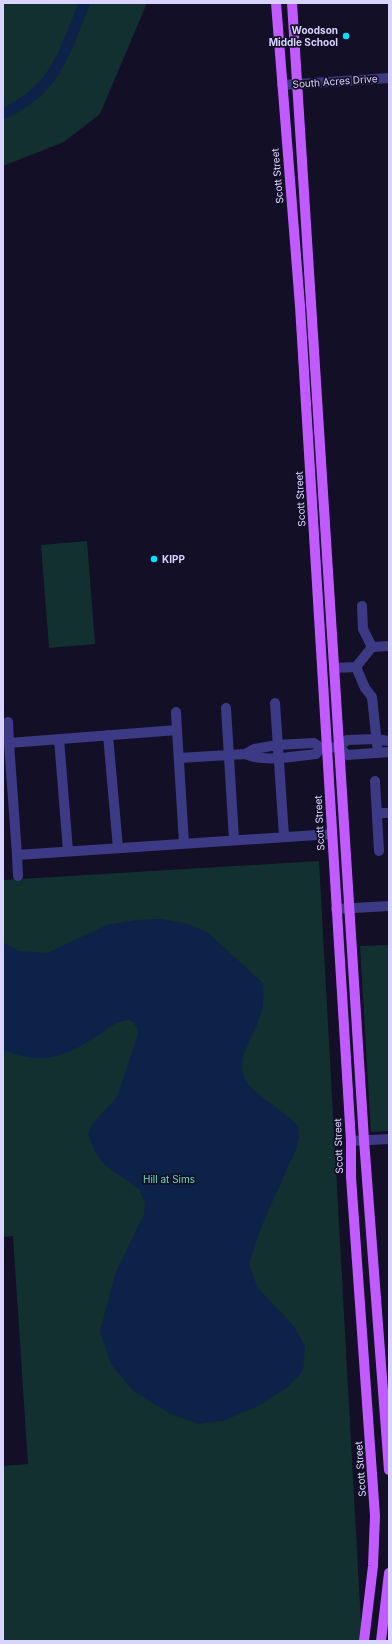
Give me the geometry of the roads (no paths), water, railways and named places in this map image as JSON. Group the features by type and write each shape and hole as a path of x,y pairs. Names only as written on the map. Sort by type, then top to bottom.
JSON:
{"main road":[{"name":"Scott Street","path":"276,3 300,306 318,607 324,748 332,834 351,1141 351,1177 374,1487 374,1540 364,1641"},
{"path":"292,3 364,1140 389,1470"},
{"path":"300,306 312,305"},
{"path":"312,502 324,502"},
{"path":"318,607 331,607"},
{"path":"343,1025 357,1023"},
{"path":"370,1435 386,1434"},
{"path":"381,1641 389,1573"}],"street":[{"name":"South Acres Drive","path":"282,85 389,78"},
{"path":"362,606 363,629 372,647"},
{"path":"334,668 356,667 372,647 389,646"},
{"path":"356,667 365,688 372,697 375,739 378,753"},
{"path":"275,703 284,836"},
{"path":"226,708 234,839"},
{"path":"176,712 184,843"},
{"path":"8,722 18,876"},
{"path":"9,743 177,730"},
{"path":"108,735 118,848"},
{"path":"58,739 68,851"},
{"path":"245,754 254,748 277,745 314,743 324,748 339,747 346,740 375,739 389,741"},
{"path":"295,744 296,756"},
{"path":"339,747 347,755 389,752"},
{"path":"179,758 245,754 254,758 296,756 316,754 324,748"},
{"path":"375,781 379,851"},
{"path":"377,813 389,812"},
{"path":"17,855 234,839 332,834"},
{"path":"336,910 389,906"},
{"path":"351,1141 389,1139"}],"water":[{"path":"161,919 184,923 207,932 263,983 262,1008 258,1022 244,1054 242,1063 243,1071 245,1079 251,1087 298,1126 299,1138 296,1149 262,1225 249,1263 257,1287 293,1325 305,1346 303,1371 288,1387 258,1406 223,1421 198,1424 171,1414 133,1391 111,1364 100,1331 116,1272 144,1214 145,1202 139,1189 105,1165 95,1152 88,1134 93,1123 117,1097 138,1034 137,1027 130,1020 119,1022 67,1053 44,1058 31,1058 3,1050 3,942 18,951 47,953 107,925 136,920"}],"waterway":[{"path":"3,113 11,110 33,95 44,85 53,73 67,47 85,3"}],"place":[{"name":"Woodson Middle School","path":"346,36"},
{"name":"KIPP","path":"154,559"}],"park label":[{"name":"Hill at Sims","path":"169,1179"}]}
